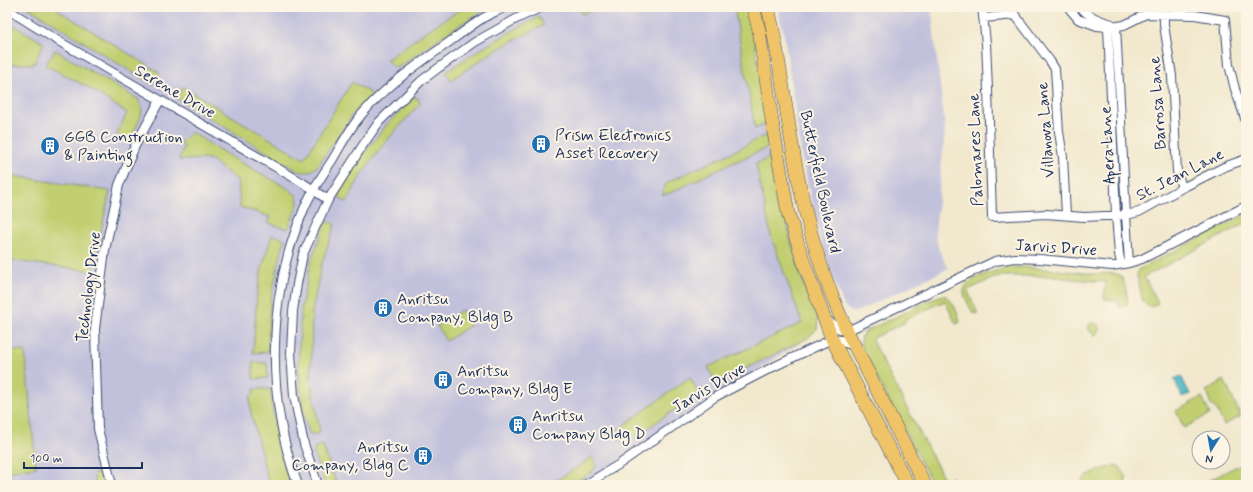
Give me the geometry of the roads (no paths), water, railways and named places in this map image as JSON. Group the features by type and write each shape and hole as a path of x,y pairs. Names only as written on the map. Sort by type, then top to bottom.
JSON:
{"main road":[{"name":"Butterfield Boulevard","path":"754,7 788,213 805,266 832,338 908,485"},
{"name":"Butterfield Boulevard","path":"768,7 800,186 807,219 820,265 837,310 854,346 926,485"}],"street":[{"path":"298,485 287,451 282,426 274,356 278,310 285,264 293,235 302,212 355,122 381,95 429,56 483,18 505,7"},
{"path":"318,485 304,444 294,396 291,353 293,311 303,254 328,200 379,122 421,81 475,42 516,19 542,7"},
{"name":"Palomares Lane","path":"982,7 984,18 988,90 992,217 1046,214 1084,217 1116,215"},
{"path":"1068,7 1078,19 1097,26 1112,27 1124,25 1146,14 1195,15 1225,20 1229,65 1235,89 1246,121"},
{"path":"1080,7 1083,11 1112,27"},
{"name":"Serene Drive","path":"7,9 55,39 314,190 328,200"},
{"name":"Villanova Lane","path":"984,18 1015,15 1055,69 1059,132 1063,157 1066,215"},
{"name":"Barrosa Lane","path":"1164,15 1164,25 1172,76 1177,171 1182,188"},
{"name":"Apera Lane","path":"1112,27 1126,215 1125,264"},
{"name":"Apera Lane","path":"1112,27 1116,215 1119,254 1125,264"},
{"name":"Technology Drive","path":"112,485 98,429 95,329 102,272 105,250 119,185 134,146 160,100"},
{"name":"St. Jean Lane","path":"1116,215 1126,215 1139,212 1224,167 1246,159"},
{"name":"Jarvis Drive","path":"847,331 995,261 1015,258 1112,266 1125,264 1142,259 1246,206"},
{"path":"824,317 833,323 838,330 847,331"},
{"path":"832,338 854,346"},
{"name":"Jarvis Drive","path":"585,485 618,465 715,397 832,338"}],"water":[{"path":"1181,376 1190,394 1182,397 1174,379"}],"place":[{"name":"Prism Electronics Asset Recovery","path":"541,144"},
{"name":"GGB Construction & Painting","path":"50,146"},
{"name":"Anritsu Company, Bldg B","path":"383,308"},
{"name":"Anritsu Company, Bldg E","path":"443,380"},
{"name":"Anritsu Company Bldg D","path":"518,425"},
{"name":"Anritsu Company, Bldg C","path":"423,456"}]}
